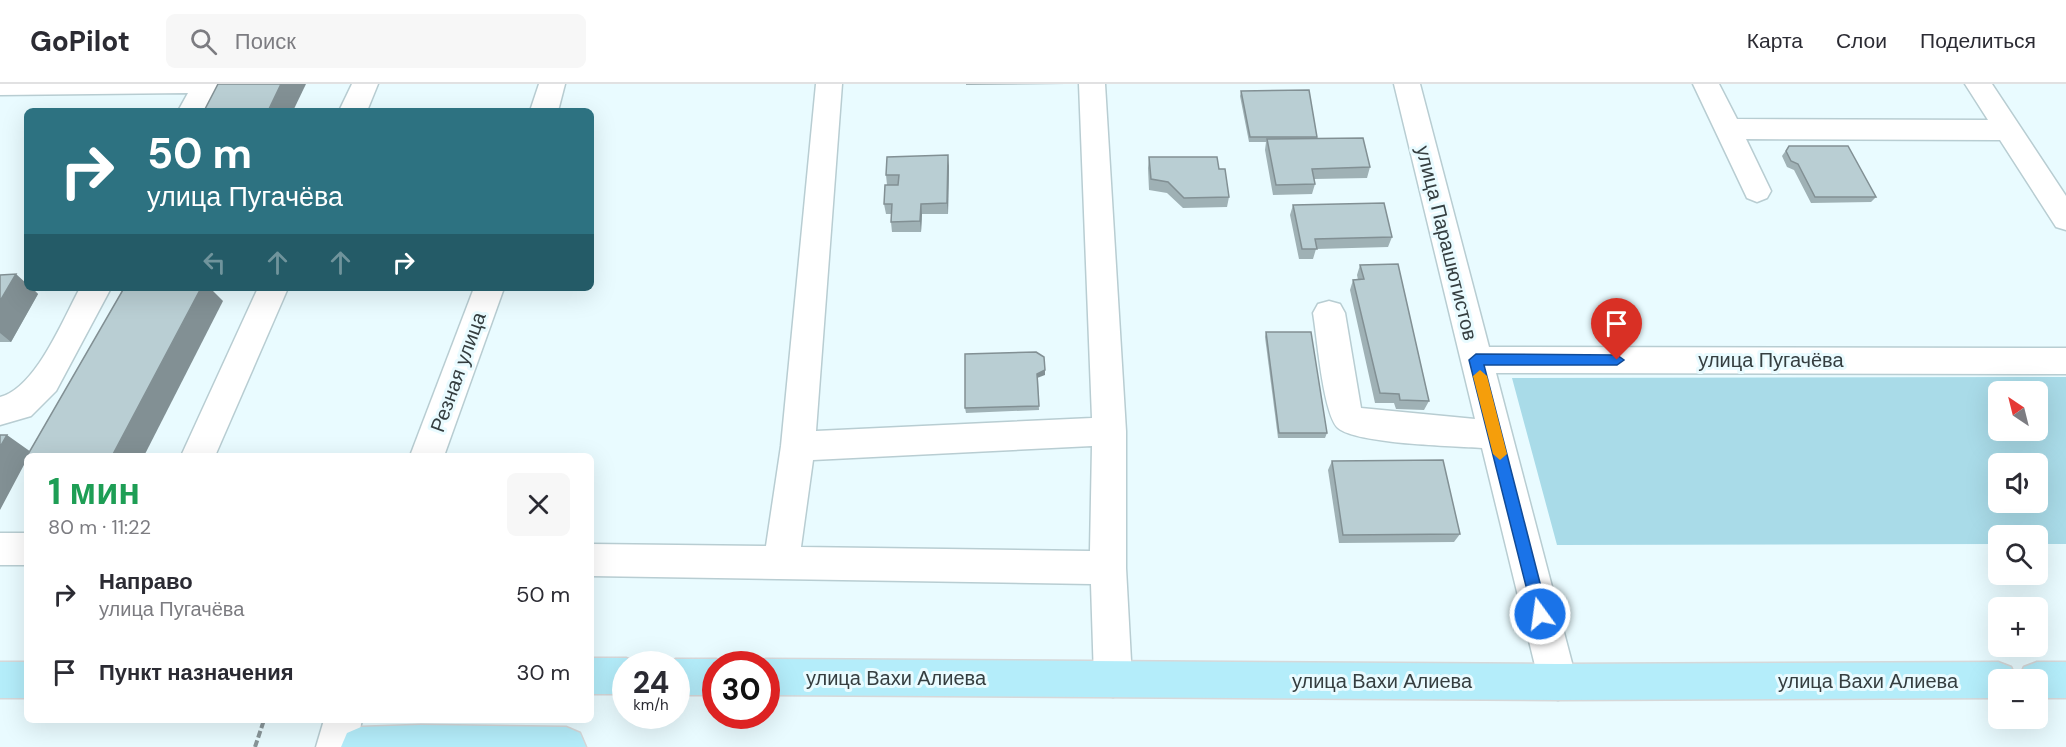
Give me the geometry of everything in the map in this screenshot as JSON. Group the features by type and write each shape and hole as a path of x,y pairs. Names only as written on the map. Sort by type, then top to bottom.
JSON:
{"main road":[{"path":"594,676 612,676"},
{"name":"улица Вахи Алиева","path":"780,677 1558,682 1988,680"},
{"path":"0,681 24,680"},
{"path":"2048,680 2066,680"},
{"path":"361,747 421,744 566,747"}],"street":[{"path":"0,86 206,84 194,108"},
{"path":"354,108 365,84"},
{"path":"545,108 552,84"},
{"path":"781,563 798,446 829,84"},
{"path":"1092,84 1109,431 1108,568 1113,679"},
{"name":"улица Парашютистов","path":"1407,84 1558,682"},
{"path":"1706,84 1757,191"},
{"path":"1978,84 2066,219"},
{"path":"1728,129 2008,130"},
{"path":"0,411 19,406 45,382 94,291"},
{"path":"199,453 272,291"},
{"name":"Резная улица","path":"428,453 488,291"},
{"path":"1329,313 1344,408 1348,418 1360,424 1495,435"},
{"name":"улица Пугачёва","path":"1476,360 2066,361"},
{"path":"798,446 1109,431"},
{"path":"0,549 24,549"},
{"path":"594,560 1108,568"},
{"path":"336,747 342,723"}],"path":[{"path":"255,747 263,723"}],"shaded area":[{"path":"2066,377 2066,544 2048,544 2048,525 1988,525 1988,544 1557,545 1512,378"}],"building":[{"path":"218,84 281,84 269,108 206,108"},
{"path":"1309,90 1317,137 1250,137 1241,91"},
{"path":"1363,138 1370,167 1312,169 1315,184 1276,185 1267,139"},
{"path":"1789,146 1848,146 1876,197 1815,197 1798,164 1791,161 1786,151"},
{"path":"948,155 947,203 921,204 920,221 891,222 892,204 884,204 885,185 898,185 899,175 886,175 887,157"},
{"path":"1149,157 1217,157 1219,169 1225,169 1229,197 1184,198 1168,182 1151,179"},
{"path":"1384,203 1392,237 1315,239 1317,249 1302,249 1293,205"},
{"path":"1398,264 1429,401 1400,400 1399,394 1380,393 1353,280 1364,279 1360,265"},
{"path":"16,274 0,301 0,275"},
{"path":"122,291 199,291 114,453 29,453"},
{"path":"1266,332 1311,332 1327,433 1279,433"},
{"path":"1036,352 1044,357 1045,370 1037,374 1039,406 965,408 965,354"},
{"path":"0,435 7,435 0,447"},
{"path":"1443,460 1460,534 1343,535 1332,461"}],"slow traffic":[{"path":"1480,376 1500,454"}],"route":[{"path":"1540,614 1476,360 1617,360"}]}
